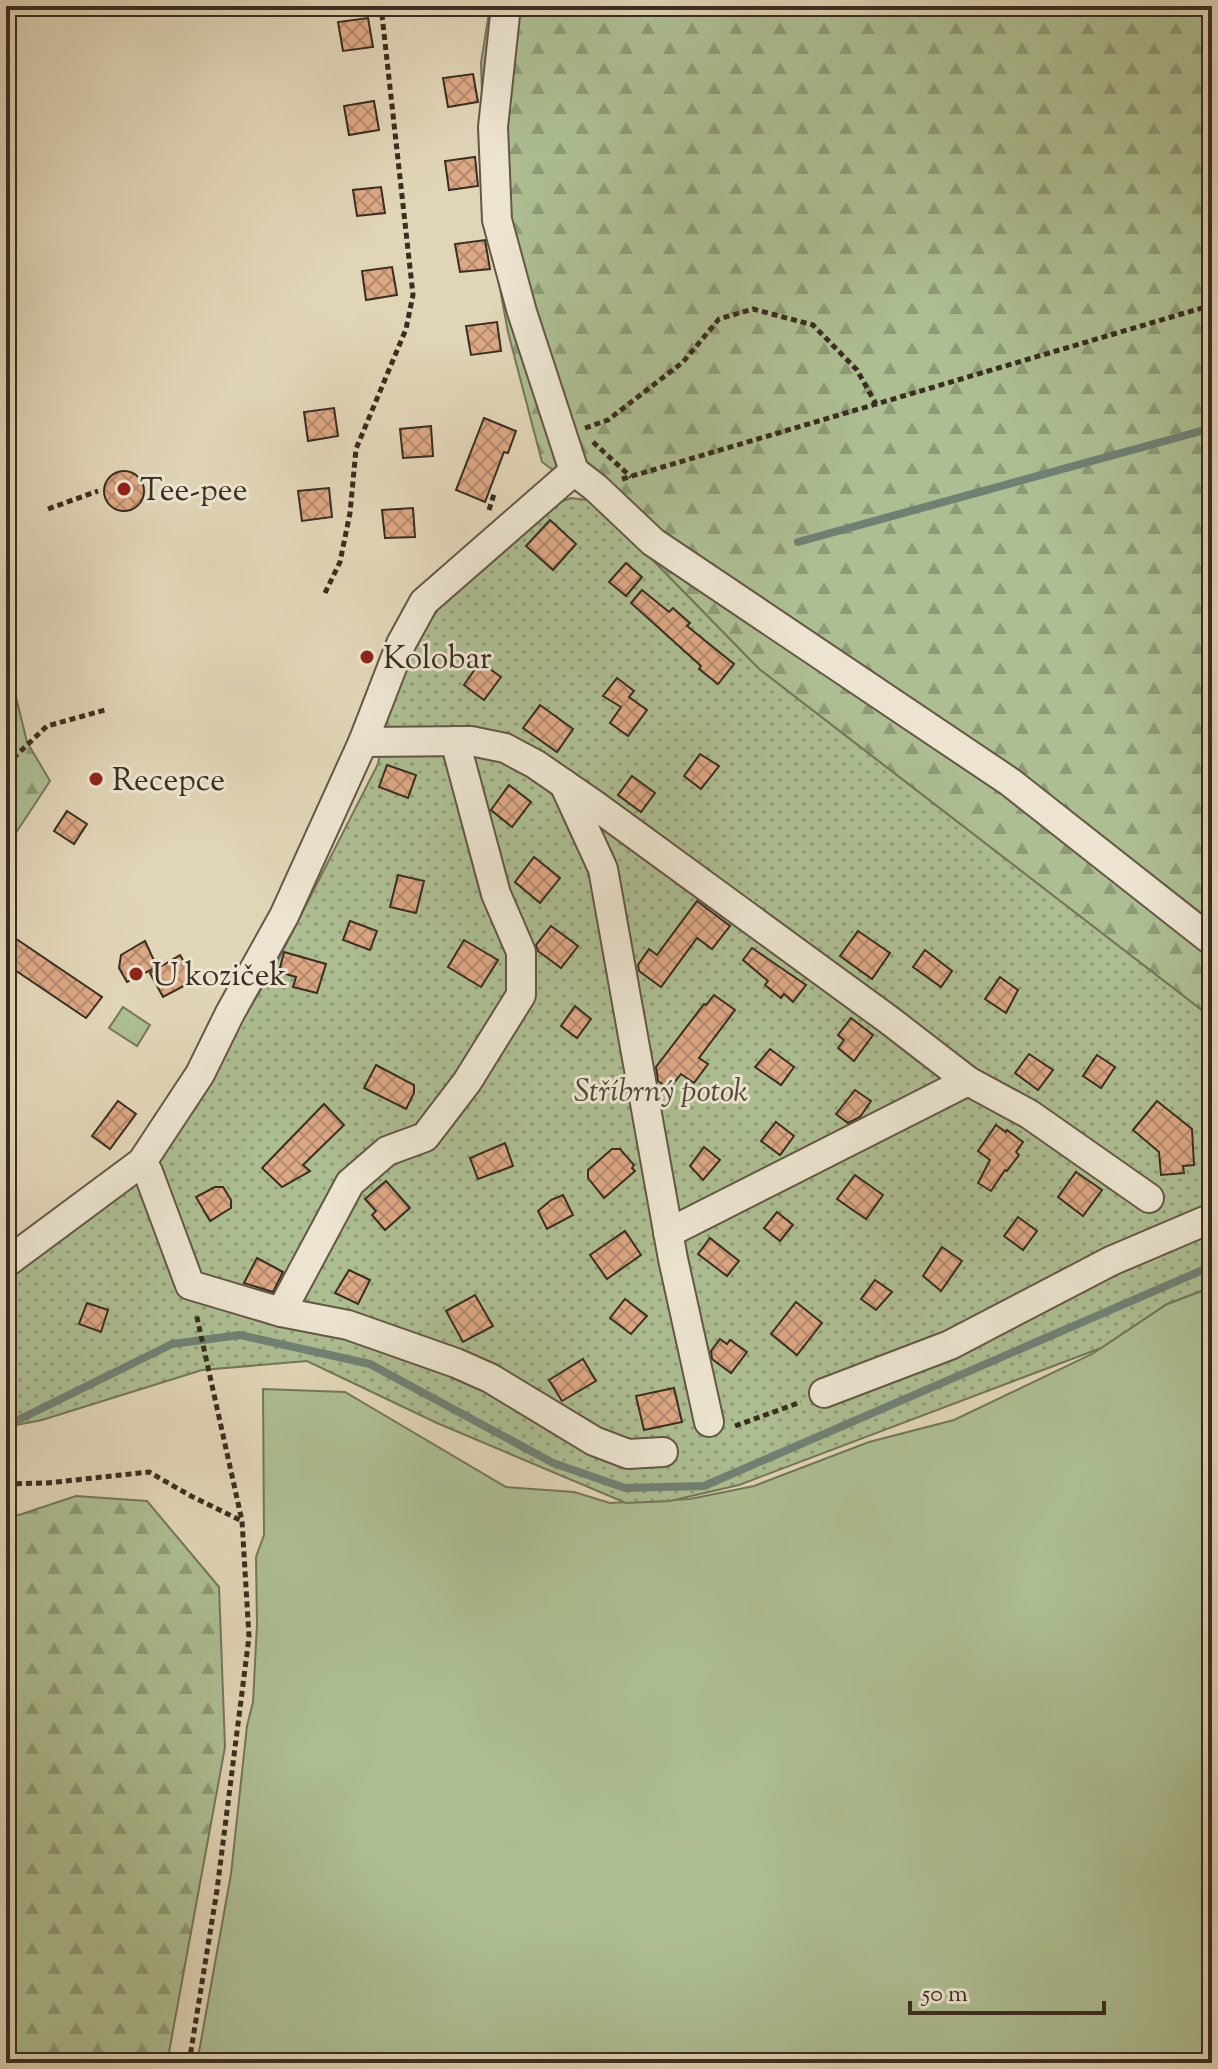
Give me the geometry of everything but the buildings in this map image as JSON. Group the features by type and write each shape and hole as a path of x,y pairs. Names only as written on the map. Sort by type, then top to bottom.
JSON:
{"lane":[{"path":"506,6 493,127 497,220 522,312 585,480 653,542 1010,782 1212,941"},
{"path":"6,1263 142,1162 200,1074 284,916 363,742 401,644 424,602 585,480"},
{"path":"281,1312 350,1183 387,1151 425,1137 467,1082 521,995 521,952 496,894 455,741"},
{"path":"363,742 471,741 505,748 535,764 889,1020 968,1081 1029,1114 1149,1198"},
{"path":"564,784 603,869 670,1246 716,1426"},
{"path":"670,1246 968,1081"},
{"path":"142,1162 190,1285 281,1312 348,1325 456,1363 490,1378 594,1441 628,1454 663,1452"},
{"path":"824,1393 950,1345 1111,1261 1212,1218"}],"path":[{"path":"325,593 340,562 350,513 356,449 406,329 413,295 381,6"},
{"path":"585,480 631,477 1212,305"},
{"path":"631,477 580,430 608,420 683,362 719,319 753,309 813,325 857,370 876,404"},
{"path":"48,509 98,491"},
{"path":"6,765 47,726 105,710"},
{"path":"189,2063 217,1890 249,1637 242,1521 197,1319"},
{"path":"716,1426 824,1393"},
{"path":"6,1484 47,1483 149,1472 242,1521"}],"green space":[{"path":"490,6 1212,6 1212,1018 759,669 595,501 542,462 508,332 486,214 481,63"},
{"name":"Stříbrný potok","path":"571,498 595,501 759,669 1212,1018 1212,1287 1167,1304 1101,1348 739,1485 670,1501 626,1503 437,1423 307,1361 202,1370 42,1420 6,1427 6,1280 127,1191 160,1155 273,970 378,764 396,672 445,599 555,504"},
{"path":"6,656 27,742 50,781 6,848"},
{"path":"123,1007 150,1025 137,1046 109,1028"},
{"path":"1212,1287 1212,2063 197,2063 231,1874 247,1726 253,1702 256,1557 264,1535 263,1389 345,1392 506,1487 574,1492 610,1503 690,1499 754,1486 869,1442 954,1420 1092,1354 1167,1304"},
{"path":"76,1496 147,1501 219,1587 225,1747 167,2063 6,2063 6,1514 19,1515"}],"waterway":[{"path":"798,542 1212,428"},
{"name":"Stříbrný potok","path":"6,1426 172,1344 240,1335 370,1364 553,1463 625,1488 704,1486 1212,1266"}],"place":[{"name":"Tee-pee","path":"124,489"},
{"name":"Kolobar","path":"367,657"},
{"name":"Recepce","path":"96,779"},
{"name":"U koziček","path":"136,974"}]}
